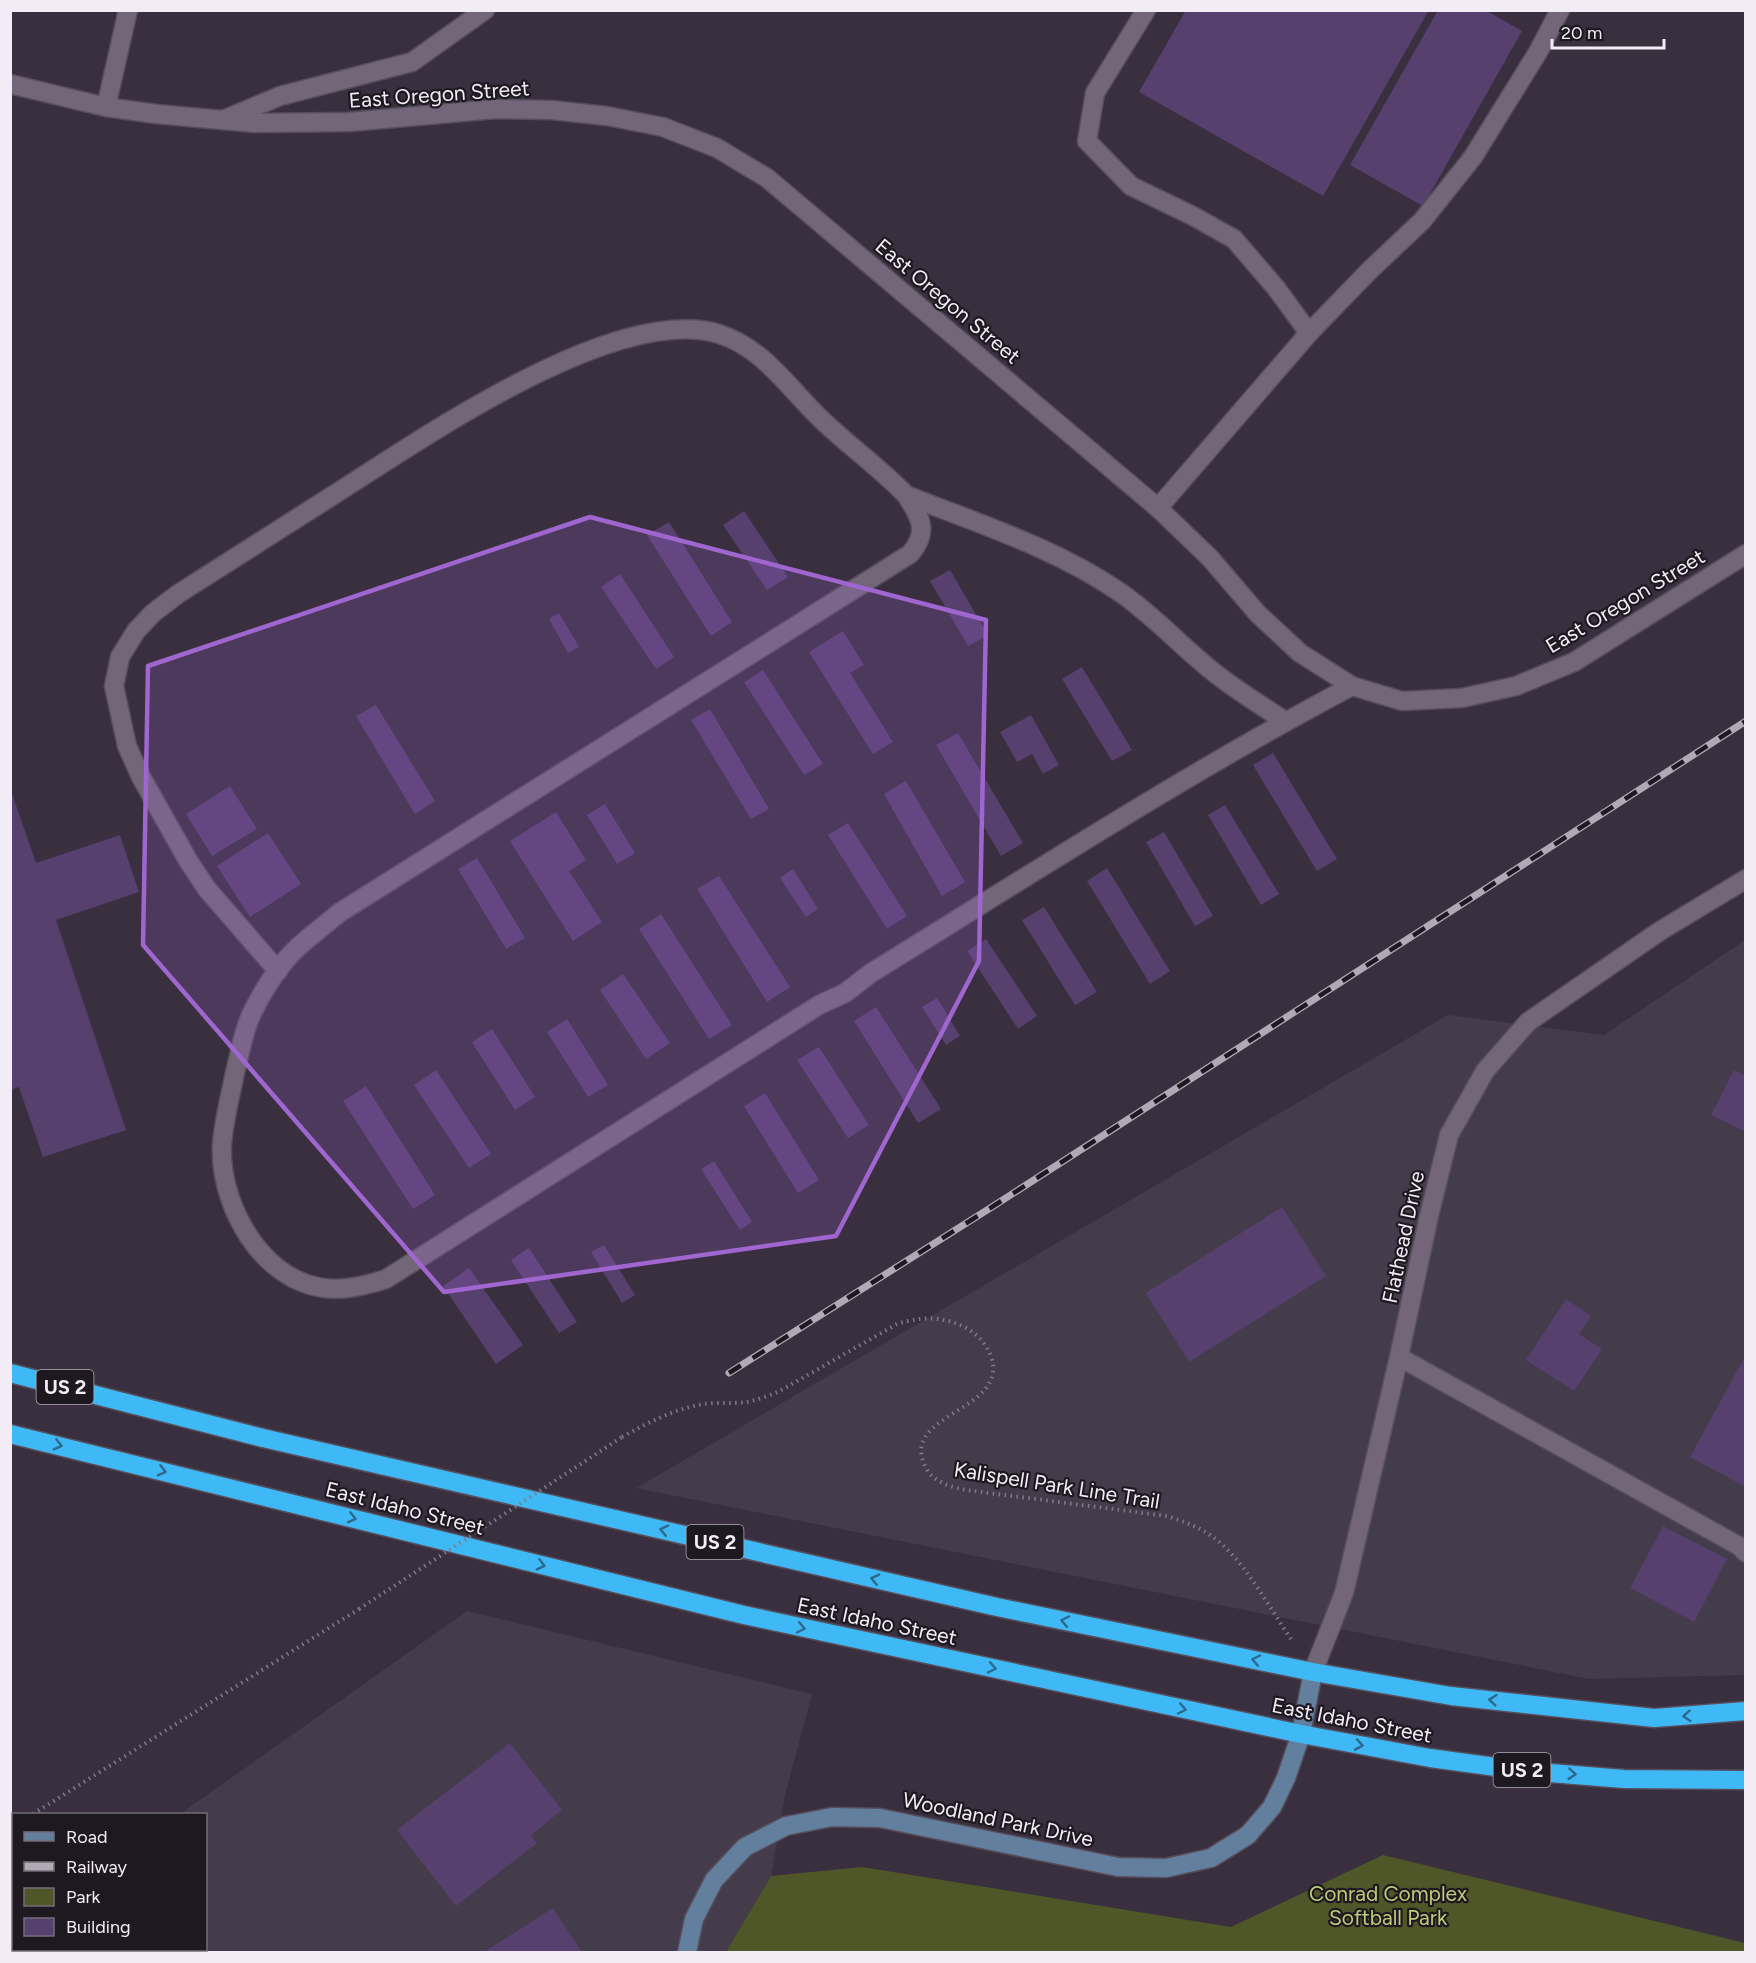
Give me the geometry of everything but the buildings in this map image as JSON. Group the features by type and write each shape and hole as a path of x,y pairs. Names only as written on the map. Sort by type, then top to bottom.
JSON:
{"highway":[{"name":"East Idaho Street","path":"10,1373 263,1438 974,1602 1313,1672 1451,1696 1653,1718 1746,1711"},
{"name":"East Idaho Street","path":"10,1434 744,1615 1301,1734 1430,1758 1526,1771 1624,1779 1746,1780"}],"street":[{"path":"105,107 128,10"},
{"path":"223,120 280,96 412,62 484,10"},
{"path":"1146,10 1095,93 1087,141 1131,186 1193,216 1234,240 1276,288 1309,333"},
{"path":"1158,508 1309,333 1370,270 1422,221 1473,157 1538,52 1560,10"},
{"name":"East Oregon Street","path":"10,84 105,107 255,123 349,122 450,115 496,109 551,110 607,116 663,127 717,148 767,178 1158,508 1210,558 1258,614 1300,653 1352,686 1402,701 1462,698 1516,686 1574,662 1746,554"},
{"path":"278,971 201,880 141,777 127,746 114,686 120,657 136,631 178,594 453,419 546,369 609,343 639,334 668,330 695,330 718,334 741,344 762,358 822,420 892,480 906,495 921,519 921,534 917,545 910,554 339,913 296,948 278,971 252,1012 243,1039 222,1144 228,1194 238,1218 251,1240 287,1275 319,1287 335,1289 360,1288 386,1279 819,1005 845,993 871,973 1165,792 1352,686"},
{"path":"906,495 1044,550 1083,570 1121,593 1156,619 1211,670 1286,722"},
{"name":"Flathead Drive","path":"1301,1734 1313,1672 1344,1593 1449,1135 1485,1071 1528,1022 1660,931 1746,879"},
{"path":"1399,1357 1739,1546 1746,1553"},
{"name":"Woodland Park Drive","path":"687,1953 694,1919 714,1880 745,1847 786,1826 832,1817 880,1818 1118,1867 1166,1868 1211,1858 1248,1835 1272,1807 1286,1778 1301,1734"}],"path":[{"name":"Kalispell Park Line Trail","path":"36,1813 359,1609 622,1437 668,1413 707,1404 747,1402 778,1392 897,1324 911,1320 942,1319 960,1325 977,1335 987,1346 992,1360 992,1374 988,1386 980,1396 933,1427 926,1436 922,1446 922,1457 931,1476 960,1489 1167,1516 1190,1524 1225,1546 1237,1560 1313,1672"}],"highlighted area":[{"path":"590,517 986,620 979,961 836,1236 444,1292 143,945 148,666"}],"shaded area":[{"path":"1745,940 1745,1675 1589,1679 636,1488 1448,1015 1604,1035"},
{"path":"467,1611 812,1694 785,1795 771,1876 726,1952 52,1952 207,1951 207,1813 181,1813"}],"green space":[{"name":"Conrad Complex Softball Park","path":"1383,1855 1745,1943 1745,1952 726,1952 771,1876 862,1867 1231,1927"}],"railway":[{"path":"729,1373 995,1205 1746,721"}]}
